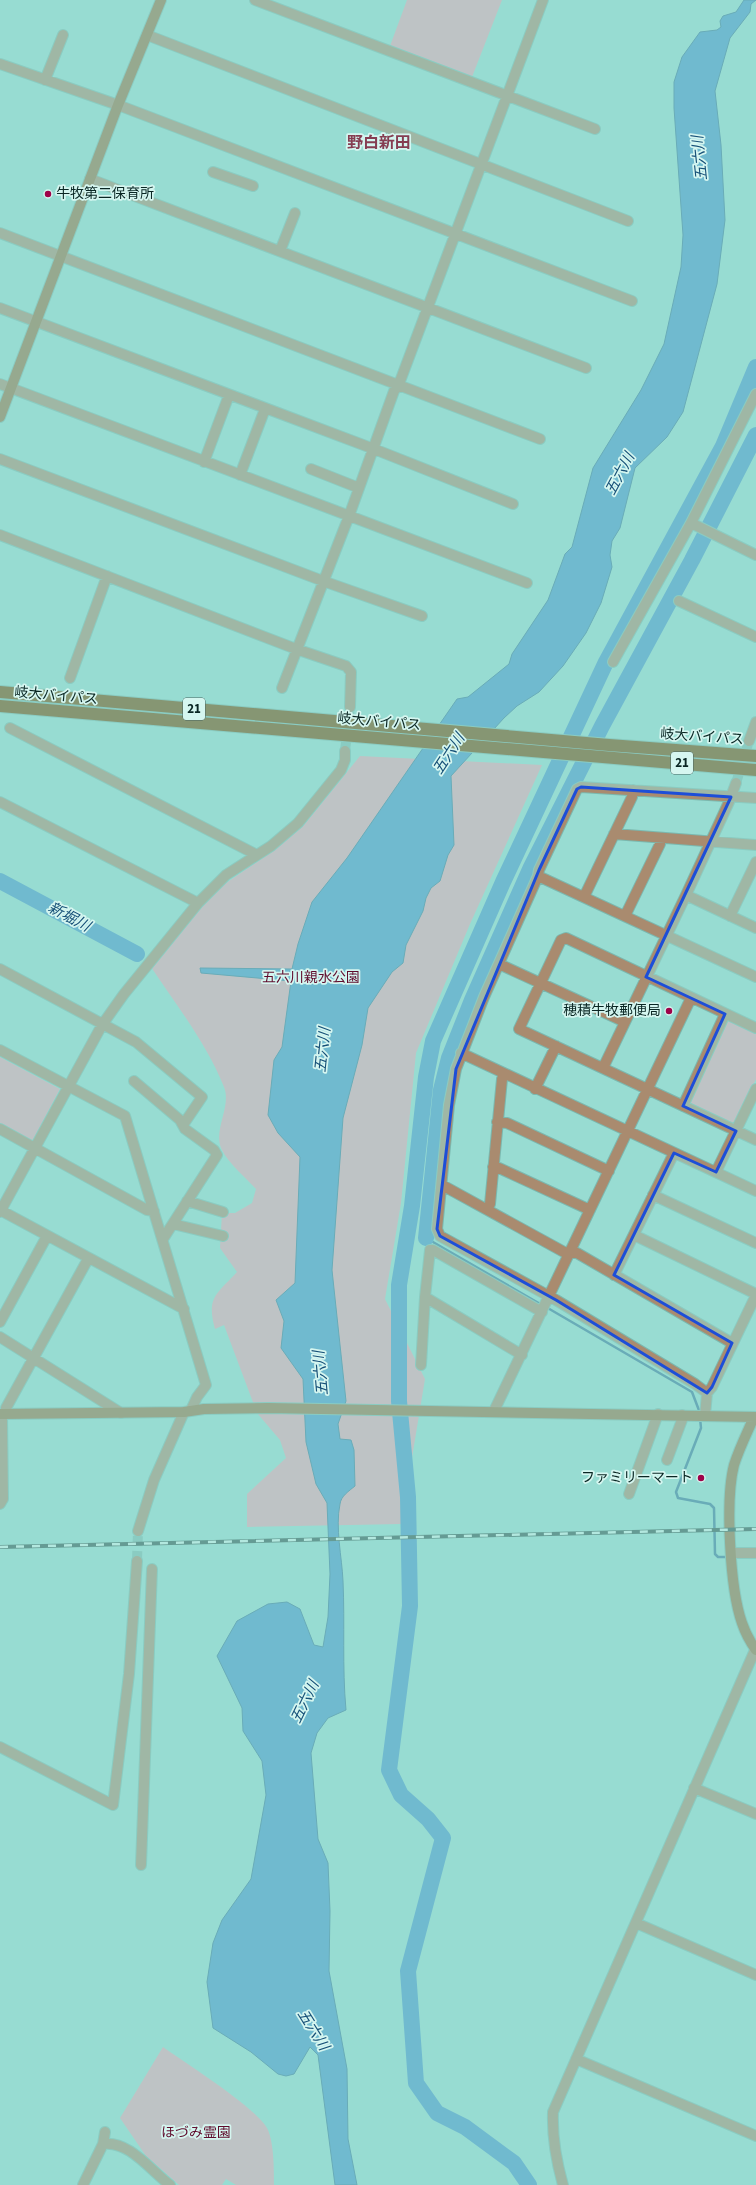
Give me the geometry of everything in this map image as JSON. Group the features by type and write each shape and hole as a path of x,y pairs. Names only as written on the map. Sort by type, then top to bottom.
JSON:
{"highway":[{"name":"岐大バイパス","path":"0,692 388,725 756,770"},
{"name":"岐大バイパス","path":"0,706 384,738 608,751 756,756"}],"street":[{"path":"0,417 118,105 161,0"},
{"path":"255,0 595,129"},
{"path":"282,688 349,516 394,391 399,384 483,164 543,0"},
{"path":"45,80 63,35"},
{"path":"147,35 628,221"},
{"path":"0,64 118,105 632,301"},
{"path":"213,172 253,186"},
{"path":"90,179 586,368"},
{"path":"280,251 295,213"},
{"path":"0,233 540,439"},
{"path":"0,308 374,449 513,504"},
{"path":"0,384 527,583"},
{"path":"613,662 691,523 756,394"},
{"path":"204,462 229,395"},
{"path":"240,475 265,408"},
{"path":"0,459 323,581 422,616"},
{"path":"311,469 359,488"},
{"path":"691,523 756,555"},
{"path":"0,535 296,649 346,666 351,672 350,707"},
{"path":"70,678 107,576"},
{"path":"679,601 756,637"},
{"path":"10,728 258,855"},
{"path":"184,1309 0,1211 102,1025 128,988 198,903 226,875 258,855 298,823 309,811 341,770 345,760 345,751"},
{"path":"603,1068 686,896 736,783"},
{"path":"707,1393 696,1384 550,1297 440,1236 437,1229 449,1105 456,1069 461,1053 538,876 539,870 577,789 581,787 756,798"},
{"path":"584,897 633,790"},
{"path":"0,802 198,903"},
{"path":"614,834 756,845"},
{"path":"625,916 660,844 660,838"},
{"path":"730,916 753,878 756,862"},
{"path":"538,876 756,977"},
{"path":"686,896 756,928"},
{"path":"756,1028 566,938 561,940 519,1029 756,1140"},
{"path":"499,964 625,1022"},
{"path":"0,969 136,1042 202,1097 183,1125"},
{"path":"494,1411 550,1297 691,998"},
{"path":"683,1106 725,1014"},
{"path":"535,1089 556,1046"},
{"path":"0,1050 125,1116 206,1385 187,1411 154,1480 138,1530"},
{"path":"461,1053 535,1089 756,1191"},
{"path":"487,1209 490,1204 497,1122 502,1079 504,1074"},
{"path":"134,1081 180,1120 183,1125 214,1150 216,1155 163,1239"},
{"path":"716,1172 756,1089"},
{"path":"497,1122 507,1123 609,1171"},
{"path":"0,1129 147,1210 154,1211"},
{"path":"614,1275 674,1153"},
{"path":"493,1167 499,1168 590,1210"},
{"path":"442,1186 564,1252 577,1253 732,1344"},
{"path":"654,1195 756,1243"},
{"path":"187,1201 224,1212"},
{"path":"173,1224 223,1236"},
{"path":"634,1235 756,1294 712,1387 707,1393 705,1416"},
{"path":"0,1322 47,1236"},
{"path":"421,1365 425,1297 430,1250 433,1250 542,1312"},
{"path":"0,1504 3,1499 2,1414 88,1259"},
{"path":"425,1297 522,1355"},
{"path":"0,1337 121,1413"},
{"path":"2,1414 121,1413 268,1408 390,1409 756,1417 734,1466 731,1492 731,1553 742,1624 756,1650 694,1788 553,2112 552,2134 554,2152 563,2185"},
{"path":"629,1494 658,1414"},
{"path":"667,1460 682,1420 682,1415"},
{"path":"731,1553 756,1553"},
{"path":"0,1747 113,1805 129,1674 137,1561"},
{"path":"141,1865 152,1569"},
{"path":"694,1788 756,1814"},
{"path":"636,1923 756,1975"},
{"path":"576,2059 756,2136"},
{"path":"83,2185 103,2144 105,2132"},
{"path":"103,2144 110,2143 120,2145 170,2185"}],"highlighted area":[{"path":"581,787 731,797 646,977 725,1014 683,1106 736,1131 716,1172 674,1153 614,1275 732,1343 712,1387 707,1393 556,1300 440,1236 437,1229 456,1069 539,870 577,789"}],"green space":[{"path":"407,0 502,0 472,77 390,46"},
{"name":"五六川親水公園","path":"360,756 542,765 470,924 416,1053 401,1203 385,1299 425,1379 401,1524 247,1527 247,1494 286,1458 280,1440 257,1413 224,1325 215,1329 212,1310 215,1297 237,1272 220,1248 222,1213 235,1213 252,1203 256,1189 229,1160 222,1150 219,1135 226,1103 226,1095 217,1071 200,1040 151,967 210,894 273,851 303,826"},
{"path":"730,1019 756,1032 756,1079 735,1123 732,1124 689,1104 689,1098 725,1022"},
{"path":"0,1057 60,1089 32,1142 0,1124"},
{"name":"ほづみ霊園","path":"163,2047 237,2099 262,2121 270,2136 273,2157 274,2185 236,2185 226,2179 222,2185 179,2185 146,2156 120,2118"}],"water":[{"path":"744,0 756,0 751,4 750,12 730,38 715,91 721,145 725,220 717,284 683,412 667,437 635,468 620,528 612,541 610,555 612,567 601,603 586,633 563,666 539,692 517,706 504,718 451,776 454,845 448,855 440,881 431,888 426,898 423,911 406,945 403,963 392,972 368,1008 362,1045 343,1118 332,1270 346,1401 338,1424 340,1439 351,1440 354,1450 355,1486 341,1501 338,1523 343,1581 344,1678 346,1710 328,1718 317,1733 311,1753 318,1839 328,1863 330,1911 329,1971 347,2069 348,2139 357,2185 335,2185 318,2055 310,2047 294,2074 286,2076 278,2074 251,2052 213,2028 207,1982 213,1943 222,1920 251,1879 266,1795 262,1761 243,1731 242,1708 217,1656 237,1621 268,1604 287,1602 300,1609 314,1645 323,1647 328,1617 330,1574 327,1503 316,1484 306,1442 303,1379 281,1348 284,1321 276,1300 295,1283 300,1157 278,1133 268,1115 274,1060 282,1047 291,981 201,973 200,968 292,969 298,944 312,902 347,858 457,699 468,697 509,664 512,654 548,600 565,554 572,547 593,468 641,390 664,344 681,267 683,235 674,108 674,82 682,57 700,32 717,30 721,27 720,21 723,16 736,12"}],"waterway":[{"name":"五六川","path":"529,2185 514,2163 465,2127 437,2113 416,2083 408,1971 443,1838 428,1819 401,1795 389,1770 410,1606 408,1497 399,1401 399,1285 412,1206 426,1077 433,1041 503,882 606,662 723,446 756,367"},
{"path":"426,1238 441,1090 449,1058 472,1000 531,867 602,726 692,560 756,435"},
{"name":"新堀川","path":"0,881 137,954"},
{"path":"426,1238 542,1305"},
{"path":"546,1307 692,1392 700,1413"},
{"path":"700,1418 701,1428 676,1492 678,1498 710,1504 714,1508 715,1554 718,1557 730,1557"}],"tunnel":[{"path":"345,751 350,707"},
{"path":"736,783 749,741"},
{"path":"137,1561 138,1531"}],"railway":[{"path":"0,1547 756,1529"}],"place":[{"name":"牛牧第二保育所","path":"48,194"},
{"name":"穂積牛牧郵便局","path":"669,1011"},
{"name":"ファミリーマート","path":"701,1478"}],"district":[{"name":"野白新田","path":"379,143"}]}
